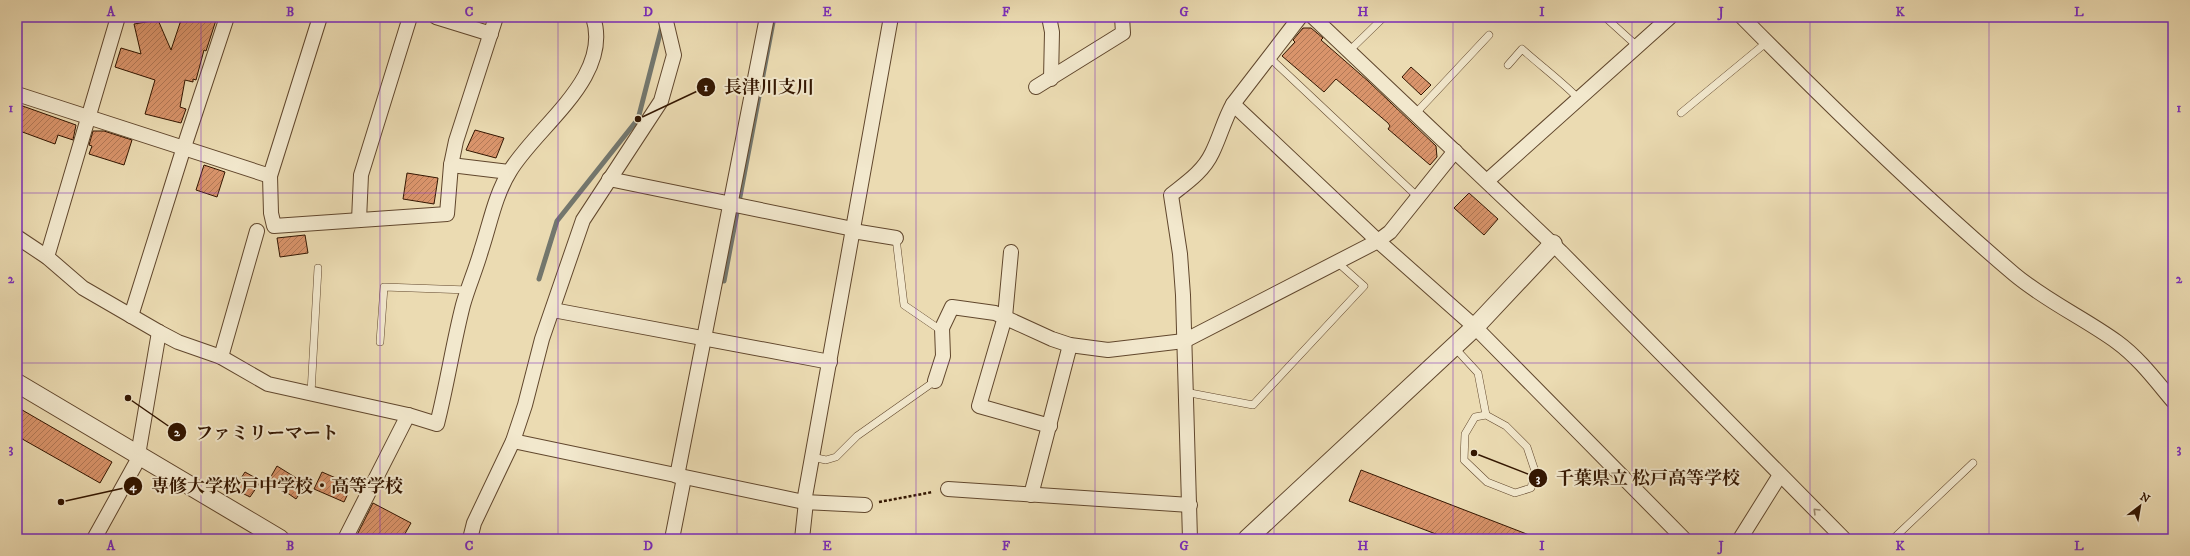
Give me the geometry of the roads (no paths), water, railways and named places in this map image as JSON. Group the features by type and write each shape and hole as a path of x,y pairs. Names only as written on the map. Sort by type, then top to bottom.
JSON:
{"street":[{"path":"46,257 118,17"},
{"path":"131,316 184,147 227,17"},
{"path":"320,17 270,176 271,212 274,226 447,214 451,165 456,141 496,17"},
{"path":"359,220 361,175 410,17"},
{"path":"436,17 491,34"},
{"path":"17,237 46,257 83,288 178,342 221,357 268,384 408,415 437,424 468,290 494,205 509,172 575,92 586,74 595,45 592,17"},
{"path":"470,539 474,523 513,441 525,405 542,340 584,220 609,179 661,101 674,55 665,17"},
{"path":"672,539 680,477 704,338 729,204 767,17"},
{"path":"802,539 805,502 812,457 890,17"},
{"path":"1049,17 1052,32 1050,79"},
{"path":"1036,87 1123,33 1122,17"},
{"path":"1190,539 1180,254 1171,195 1197,174 1212,154 1226,117 1233,104 1270,58 1300,17"},
{"path":"1313,17 1553,244 1844,539"},
{"path":"1487,181 1670,17"},
{"path":"1742,17 1958,224 2015,275 2050,300 2118,343 2144,367 2173,401"},
{"path":"17,94 270,176"},
{"path":"1233,104 1378,241 1475,327 1684,539"},
{"path":"935,381 943,356 942,332 952,307 995,313 1052,339 1070,345 1108,350 1184,341 1378,241 1390,232 1419,198 1455,151"},
{"path":"451,165 509,172"},
{"path":"609,179 896,238"},
{"path":"221,357 257,231"},
{"path":"1247,539 1475,327 1553,244"},
{"path":"1011,252 1005,318 979,406 1050,426"},
{"path":"553,310 830,362"},
{"path":"94,539 139,456 159,332"},
{"path":"1031,495 1070,345"},
{"path":"17,383 280,539"},
{"path":"345,539 408,415"},
{"path":"513,441 805,502 865,505"},
{"path":"1740,539 1780,475"},
{"path":"948,489 1190,505"}],"lane":[{"path":"1349,51 1384,17"},
{"path":"1605,17 1637,46"},
{"path":"1415,114 1489,34"},
{"path":"1681,114 1767,42"},
{"path":"1508,65 1522,49 1548,72 1558,78 1578,98"},
{"path":"1270,58 1419,198"},
{"path":"896,238 904,305 942,332"},
{"path":"1185,392 1253,404 1364,286 1337,262"},
{"path":"310,393 318,268"},
{"path":"380,342 384,287 468,290"},
{"path":"1454,347 1478,373 1486,414 1506,426 1527,447 1535,471 1531,488 1515,493 1487,482 1464,460 1465,434 1475,417 1486,414"},
{"path":"812,457 826,460 836,457 857,436 935,381"},
{"path":"1893,539 1973,463"}],"waterway":[{"path":"724,281 774,17"},
{"path":"539,279 557,221 638,119 662,26"}],"place":[{"name":"長津川支川","path":"638,119"},
{"name":"ファミリーマート","path":"128,398"},
{"name":"千葉県立 松戸高等学校","path":"1474,453"},
{"name":"専修大学松戸中学校・高等学校","path":"61,502"}]}
